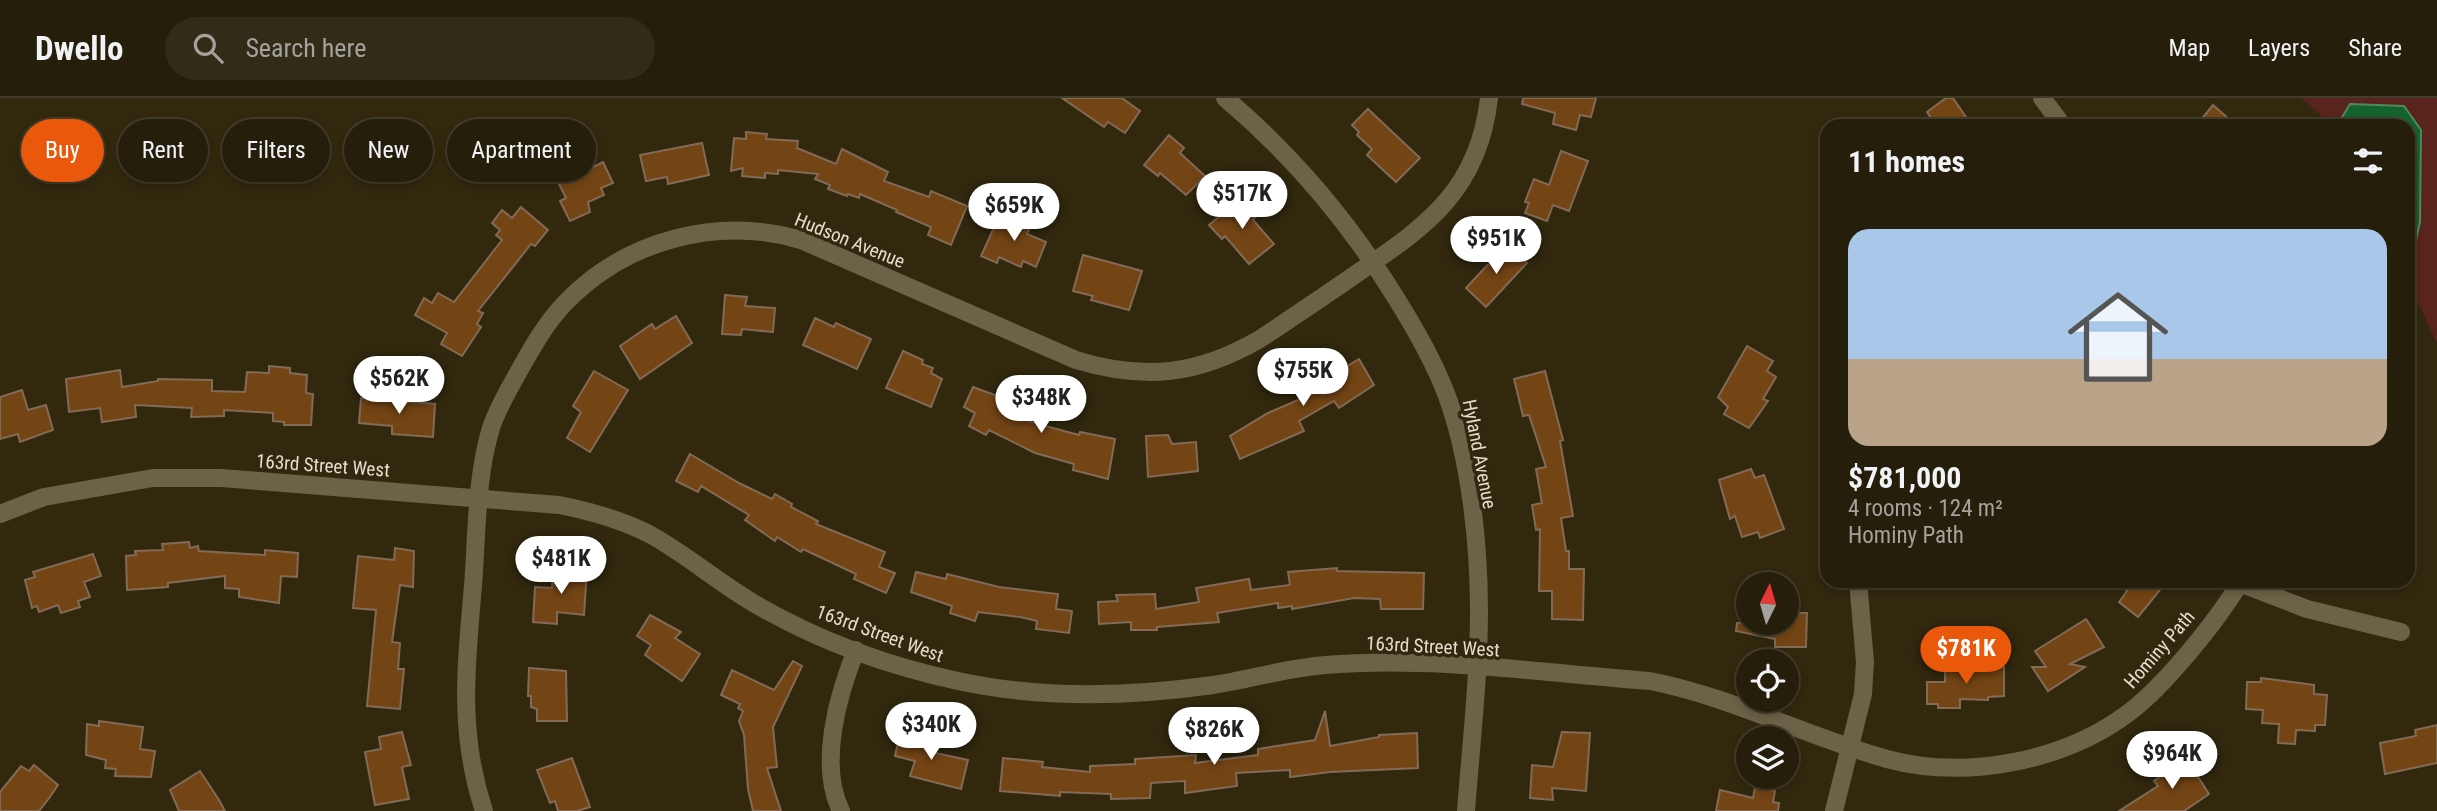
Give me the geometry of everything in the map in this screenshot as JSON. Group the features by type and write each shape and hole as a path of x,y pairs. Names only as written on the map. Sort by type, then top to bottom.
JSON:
{"street":[{"name":"Hyland Avenue","path":"1225,98 1294,162 1335,208 1374,262 1430,355 1456,425 1476,549 1479,609 1465,811"},
{"name":"Hudson Avenue","path":"484,811 470,758 464,702 481,498 490,431 497,412 536,340 564,303 578,290 630,256 656,244 705,231 747,229 801,240 1076,360 1115,371 1138,373 1192,368 1235,354 1420,231 1451,197 1482,137 1489,98"},
{"path":"2042,98 2058,119"},
{"name":"163rd Street West","path":"0,514 44,497 153,478 221,478 559,505 627,524 672,548 755,604 856,650 960,681 1070,695 1186,688 1326,665 1392,663 1477,668 1650,681 1686,688 1852,748"},
{"path":"1834,811 1852,748 1864,683 1858,588"},
{"name":"Hominy Path","path":"1852,748 1890,760 1961,767 2027,759 2083,738 2110,725 2146,699 2235,588"},
{"path":"2255,588 2307,609 2401,632"},
{"path":"841,811 833,779 833,732 838,696 856,650"}],"shaded area":[{"path":"2301,98 2437,98 2437,343 2415,297 2415,219 2421,130 2404,106 2350,104 2342,119 2322,119"},
{"path":"2350,104 2404,106 2413,119 2341,119"},
{"path":"2415,122 2421,130 2420,222 2415,244"}],"building":[{"path":"1062,98 1122,98 1140,111 1125,133 1108,122 1104,127"},
{"path":"1523,98 1596,98 1591,117 1580,115 1576,130 1553,124 1555,113 1522,104"},
{"path":"1946,98 1953,98 1967,119 1932,119 1927,112"},
{"path":"2213,105 2229,119 2202,119"},
{"path":"1368,109 1420,158 1396,182 1367,155 1372,149 1357,135 1359,132 1352,125"},
{"path":"746,132 767,134 766,139 798,141 797,148 836,164 842,149 888,172 884,181 929,197 931,191 967,206 951,245 928,235 931,227 896,212 897,210 860,194 859,198 828,189 830,185 815,179 818,174 778,170 778,174 765,173 765,178 742,176 743,168 731,171 734,138 746,139"},
{"path":"1169,135 1184,148 1180,153 1205,176 1186,195 1160,173 1158,176 1144,165"},
{"path":"702,143 709,175 668,184 667,177 646,181 640,155"},
{"path":"1561,151 1588,161 1569,211 1553,205 1547,221 1525,213 1529,203 1525,202 1534,179 1549,185"},
{"path":"603,162 613,183 601,188 604,195 588,202 590,212 570,221 560,201 566,198 559,184 596,182 596,166"},
{"path":"1241,198 1256,216 1253,220 1274,244 1249,264 1225,236 1222,239 1209,225"},
{"path":"521,207 548,230 535,246 531,244 478,311 483,313 477,324 481,327 462,356 441,344 447,333 415,315 424,298 432,303 438,293 454,302 502,240 496,235 500,230 492,223 502,210 512,218"},
{"path":"1016,213 1033,220 1027,234 1046,242 1036,267 1023,261 1021,267 999,257 997,263 981,256 997,221 1011,227"},
{"path":"1507,244 1527,263 1486,307 1466,288"},
{"path":"1083,255 1142,271 1129,310 1091,300 1093,296 1073,291"},
{"path":"725,295 747,297 745,306 775,308 773,332 742,329 741,335 722,334"},
{"path":"676,316 692,343 640,379 620,346 652,324 655,329"},
{"path":"815,318 834,327 836,323 871,339 857,369 803,345"},
{"path":"1747,346 1773,361 1767,371 1776,377 1763,399 1768,401 1749,428 1724,414 1728,407 1718,397"},
{"path":"903,351 923,360 922,364 933,368 931,373 942,379 931,407 886,388"},
{"path":"1359,359 1374,385 1339,408 1334,401 1299,421 1304,431 1240,459 1230,436 1268,413 1312,394 1305,383 1334,366 1337,372"},
{"path":"269,366 290,368 290,373 307,375 306,393 313,394 311,425 284,425 284,422 273,421 273,413 224,410 224,416 191,417 192,408 135,405 136,417 102,422 100,408 69,412 66,379 120,370 122,387 158,379 212,380 212,391 245,392 247,372 269,373"},
{"path":"594,371 628,390 590,452 567,438 581,412 573,406"},
{"path":"1545,371 1563,440 1560,441 1573,516 1561,518 1566,551 1569,551 1569,569 1584,569 1583,620 1552,619 1552,591 1539,591 1540,529 1536,530 1532,505 1542,503 1536,469 1546,467 1529,415 1523,416 1514,379"},
{"path":"973,387 1006,399 1003,404 1030,417 1027,421 1079,435 1080,432 1115,439 1108,479 1073,470 1074,464 1035,453 989,430 986,435 969,426 975,413 964,407"},
{"path":"22,390 28,410 46,405 53,430 20,442 18,434 0,439 0,397"},
{"path":"361,398 435,404 433,437 392,434 392,426 359,423"},
{"path":"1168,435 1172,444 1196,442 1198,471 1148,477 1146,436"},
{"path":"690,454 772,499 775,494 792,504 791,507 818,521 816,524 885,552 879,567 895,573 886,593 854,579 856,574 803,549 801,552 777,537 775,541 745,520 749,515 701,486 698,492 676,481"},
{"path":"1751,469 1755,478 1764,475 1784,529 1760,538 1758,532 1742,537 1735,516 1730,519 1719,480"},
{"path":"189,542 190,548 198,546 199,551 265,555 265,550 298,553 297,577 281,576 279,603 239,597 239,589 225,588 225,576 168,583 168,587 127,590 126,556 136,555 135,551 163,550 162,544"},
{"path":"395,548 414,551 413,587 400,585 392,642 400,643 398,669 404,669 400,709 367,706 376,610 353,608 358,556 394,560"},
{"path":"93,554 101,576 84,582 90,597 78,601 80,607 61,613 58,605 39,612 37,606 32,608 25,580 35,577 33,572"},
{"path":"553,567 587,570 584,615 557,612 557,624 533,622 535,587 552,588"},
{"path":"1337,568 1337,571 1424,573 1423,609 1381,609 1380,599 1354,598 1292,609 1292,606 1278,608 1278,603 1217,613 1219,622 1157,627 1157,630 1131,630 1131,622 1099,624 1098,602 1118,601 1116,595 1155,594 1156,609 1199,602 1196,588 1249,579 1251,590 1290,585 1288,572"},
{"path":"916,572 946,579 947,574 999,587 1058,594 1056,609 1072,611 1069,633 1036,629 1037,621 1020,617 978,612 975,621 950,613 952,606 911,592"},
{"path":"2123,588 2160,590 2138,617 2119,602 2127,591"},
{"path":"1799,613 1807,613 1806,647 1775,647 1775,639 1756,635 1799,635"},
{"path":"650,615 681,632 675,638 700,654 682,681 645,655 651,645 637,636"},
{"path":"2086,619 2104,647 2070,664 2085,667 2048,691 2032,667 2046,667 2035,651"},
{"path":"793,661 802,666 773,727 777,767 767,768 781,811 753,811 748,789 744,735 739,721 743,711 738,708 740,704 721,695 732,670 774,690"},
{"path":"2004,667 2004,696 1988,697 1988,700 1960,699 1960,708 1938,708 1938,704 1927,704 1927,682 1945,682 1945,668"},
{"path":"529,668 566,671 567,721 537,721 537,709 531,707 531,696 528,696"},
{"path":"2261,678 2314,685 2314,694 2327,695 2325,725 2315,725 2315,731 2296,730 2295,744 2278,743 2279,724 2262,723 2263,710 2246,709 2247,682 2261,682"},
{"path":"1325,711 1330,746 1379,735 1417,733 1418,768 1330,772 1290,777 1290,770 1236,773 1237,786 1185,793 1185,781 1151,783 1150,798 1111,799 1111,794 1060,792 1060,796 1000,791 1003,758 1043,762 1042,767 1090,772 1090,766 1135,764 1135,759 1196,755 1195,763 1258,755 1258,749 1315,740"},
{"path":"99,721 143,727 140,749 155,751 151,777 115,776 116,769 105,768 106,760 86,755 87,724 99,726"},
{"path":"2437,725 2437,763 2385,774 2380,743 2416,736 2415,730"},
{"path":"402,732 411,765 402,767 409,799 375,805 365,752 381,749 379,737"},
{"path":"1562,732 1590,733 1586,791 1552,788 1553,800 1530,798 1532,765 1553,767"},
{"path":"900,734 935,741 931,752 968,760 961,789 910,776 915,761 895,756"},
{"path":"572,758 590,807 577,811 558,811 555,801 550,803 537,770"},
{"path":"2186,758 2209,794 2184,811 2119,811 2158,786 2154,781"},
{"path":"34,765 58,785 50,797 39,811 0,811 0,792 21,766 29,771"},
{"path":"200,771 225,811 179,811 170,790"},
{"path":"1755,789 1775,791 1773,802 1779,803 1778,811 1716,811 1720,790 1753,798"}]}
